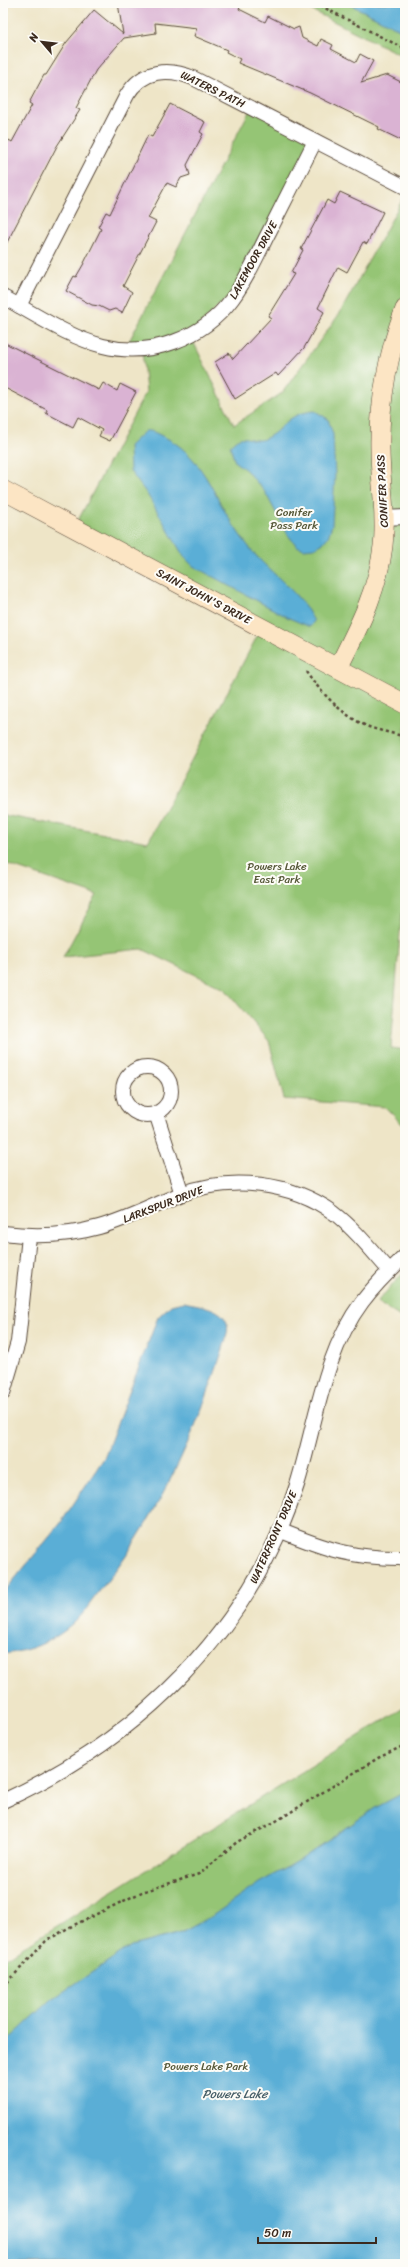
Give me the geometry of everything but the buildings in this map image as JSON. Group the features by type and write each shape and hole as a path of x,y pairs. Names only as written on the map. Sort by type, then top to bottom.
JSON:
{"street":[{"name":"WATERS PATH","path":"19,306 127,95 134,85 148,75 169,71 186,75 405,187"},
{"name":"LAKEMOOR DRIVE","path":"3,297 80,338 110,348 135,350 154,348 172,343 194,333 222,311 237,293 316,141"},
{"name":"CONIFER PASS","path":"338,668 374,592 383,544 384,518 380,448 381,416 391,351 405,309"},
{"name":"SAINT JOHN'S DRIVE","path":"3,490 314,654 405,704"},
{"path":"384,518 405,517"},
{"path":"156,1113 182,1194"},
{"name":"LARKSPUR DRIVE","path":"3,1233 29,1236 66,1234 99,1227 182,1194 210,1186 237,1183 268,1185 302,1195 334,1213 389,1270"},
{"path":"3,1393 18,1342 29,1236"},
{"name":"WATERFRONT DRIVE","path":"3,1801 43,1783 79,1762 144,1712 179,1680 235,1611 255,1580 279,1530 296,1486 336,1350 362,1303 389,1270 405,1256"},
{"path":"279,1530 346,1554 378,1558 405,1558"}],"path":[{"path":"315,3 405,49"},
{"path":"314,654 306,671 313,681 339,707 352,718 369,727 405,737"},
{"path":"3,1987 46,1941 142,1892 199,1874 237,1842 278,1820 378,1758 405,1745"}],"green space":[{"path":"297,3 405,3 405,57"},
{"path":"251,108 315,141 244,281 190,335 234,425 282,393 340,313 405,195 405,898 401,920 391,1048 405,1050 405,1127 385,1107 284,1099 269,1041 225,989 142,949 63,957 97,895 3,863 3,815 148,842 262,627 74,528 146,392 142,349 125,349"},
{"path":"405,1271 405,1320 377,1302"},
{"name":"Powers Lake","path":"405,1707 405,2264 3,2264 3,1960"}],"water":[{"path":"347,3 405,3 405,32"},
{"path":"315,411 328,419 333,434 335,475 332,525 328,537 322,544 314,548 304,549 297,546 288,535 265,492 246,470 235,462 230,446 239,438 255,440 264,439 277,431 291,418 305,412"},
{"path":"145,431 156,433 176,444 197,464 240,535 252,551 301,600 308,610 314,621 310,627 289,618 193,566 184,557 147,494 130,471 129,446"},
{"path":"183,1302 215,1310 224,1318 228,1327 222,1351 195,1427 168,1485 136,1541 77,1620 66,1630 41,1644 23,1651 3,1654 3,1593 60,1524 104,1458 158,1317 171,1305"},
{"name":"Powers Lake","path":"405,1792 405,2264 3,2264 3,2045 51,2000 131,1946 181,1933 212,1916 259,1883 300,1860 375,1808"}],"park label":[{"name":"Conifer Pass Park","path":"294,518"},
{"name":"Powers Lake East Park","path":"277,872"},
{"name":"Powers Lake Park","path":"206,2066"}]}
